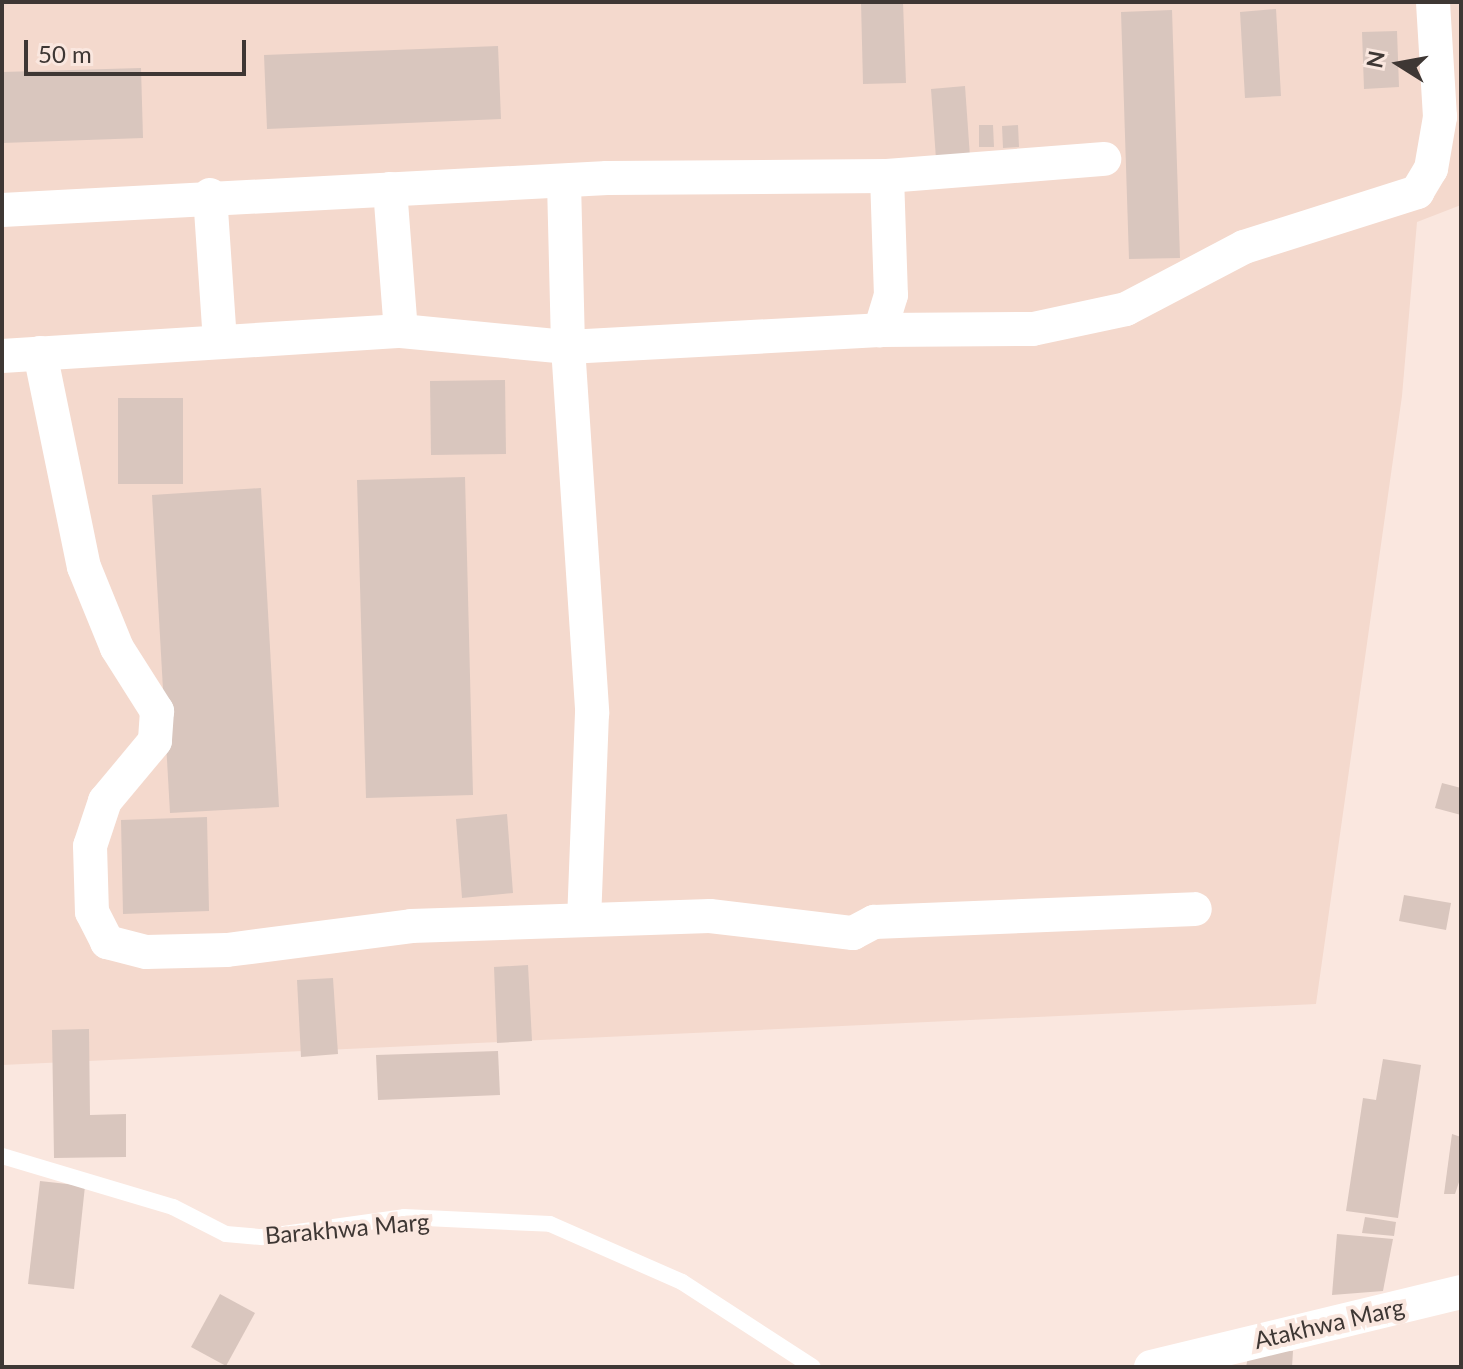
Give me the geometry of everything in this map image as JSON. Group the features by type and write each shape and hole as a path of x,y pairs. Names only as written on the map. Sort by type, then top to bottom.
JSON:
{"street":[{"path":"2,356 401,331 568,347 880,330 1033,329 1096,318 1244,247 1417,192 1431,169 1440,117 1433,2"},
{"path":"2,210 210,195 564,182 887,176 1104,159"},
{"path":"880,330 891,295 887,176"},
{"path":"564,182 568,347 592,713 584,919"},
{"path":"390,189 401,331"},
{"path":"210,195 220,340"},
{"path":"40,353 84,567 117,648 157,711 155,741 105,801 90,846 92,912 107,942 146,952 227,950 411,926 710,916 853,933 874,922 1195,909"},
{"name":"Atakhwa Marg","path":"1162,1365 1461,1292"}],"lane":[{"name":"Barakhwa Marg","path":"2,1156 173,1207 226,1234 262,1237 404,1217 550,1224 682,1282 813,1367"}],"shaded area":[{"path":"2,2 1461,2 1461,205 1417,222 1402,396 1316,1004 2,1065"}],"building":[{"path":"861,2 903,2 906,83 863,84"},
{"path":"1276,9 1281,96 1245,98 1240,12"},
{"path":"1172,10 1180,258 1129,259 1121,12"},
{"path":"1397,31 1399,87 1364,89 1362,32"},
{"path":"498,46 501,119 267,129 264,55"},
{"path":"141,68 143,138 2,143 2,72"},
{"path":"965,86 970,157 936,159 931,89"},
{"path":"979,125 993,125 994,147 979,147"},
{"path":"1018,125 1019,147 1003,148 1002,126"},
{"path":"505,380 506,454 431,455 430,381"},
{"path":"118,398 183,398 183,484 118,484"},
{"path":"465,477 473,795 366,798 357,480"},
{"path":"261,488 279,807 170,813 152,495"},
{"path":"1442,783 1461,788 1461,815 1435,808"},
{"path":"507,814 513,893 462,898 456,819"},
{"path":"207,817 209,911 123,914 121,820"},
{"path":"1404,895 1451,903 1446,930 1399,921"},
{"path":"528,965 532,1041 497,1043 494,967"},
{"path":"333,978 338,1054 301,1057 297,980"},
{"path":"89,1029 90,1115 126,1114 126,1157 54,1158 52,1030"},
{"path":"498,1051 500,1095 378,1100 376,1055"},
{"path":"1383,1059 1421,1065 1398,1218 1346,1211 1363,1098 1376,1100"},
{"path":"1452,1134 1461,1137 1461,1176 1455,1194 1444,1194"},
{"path":"40,1181 85,1186 74,1289 28,1284"},
{"path":"1365,1217 1396,1222 1394,1236 1362,1233"},
{"path":"1337,1234 1393,1239 1383,1291 1332,1295"},
{"path":"220,1294 255,1313 226,1366 191,1347"},
{"path":"1293,1351 1292,1367 1246,1367 1249,1352"}]}
